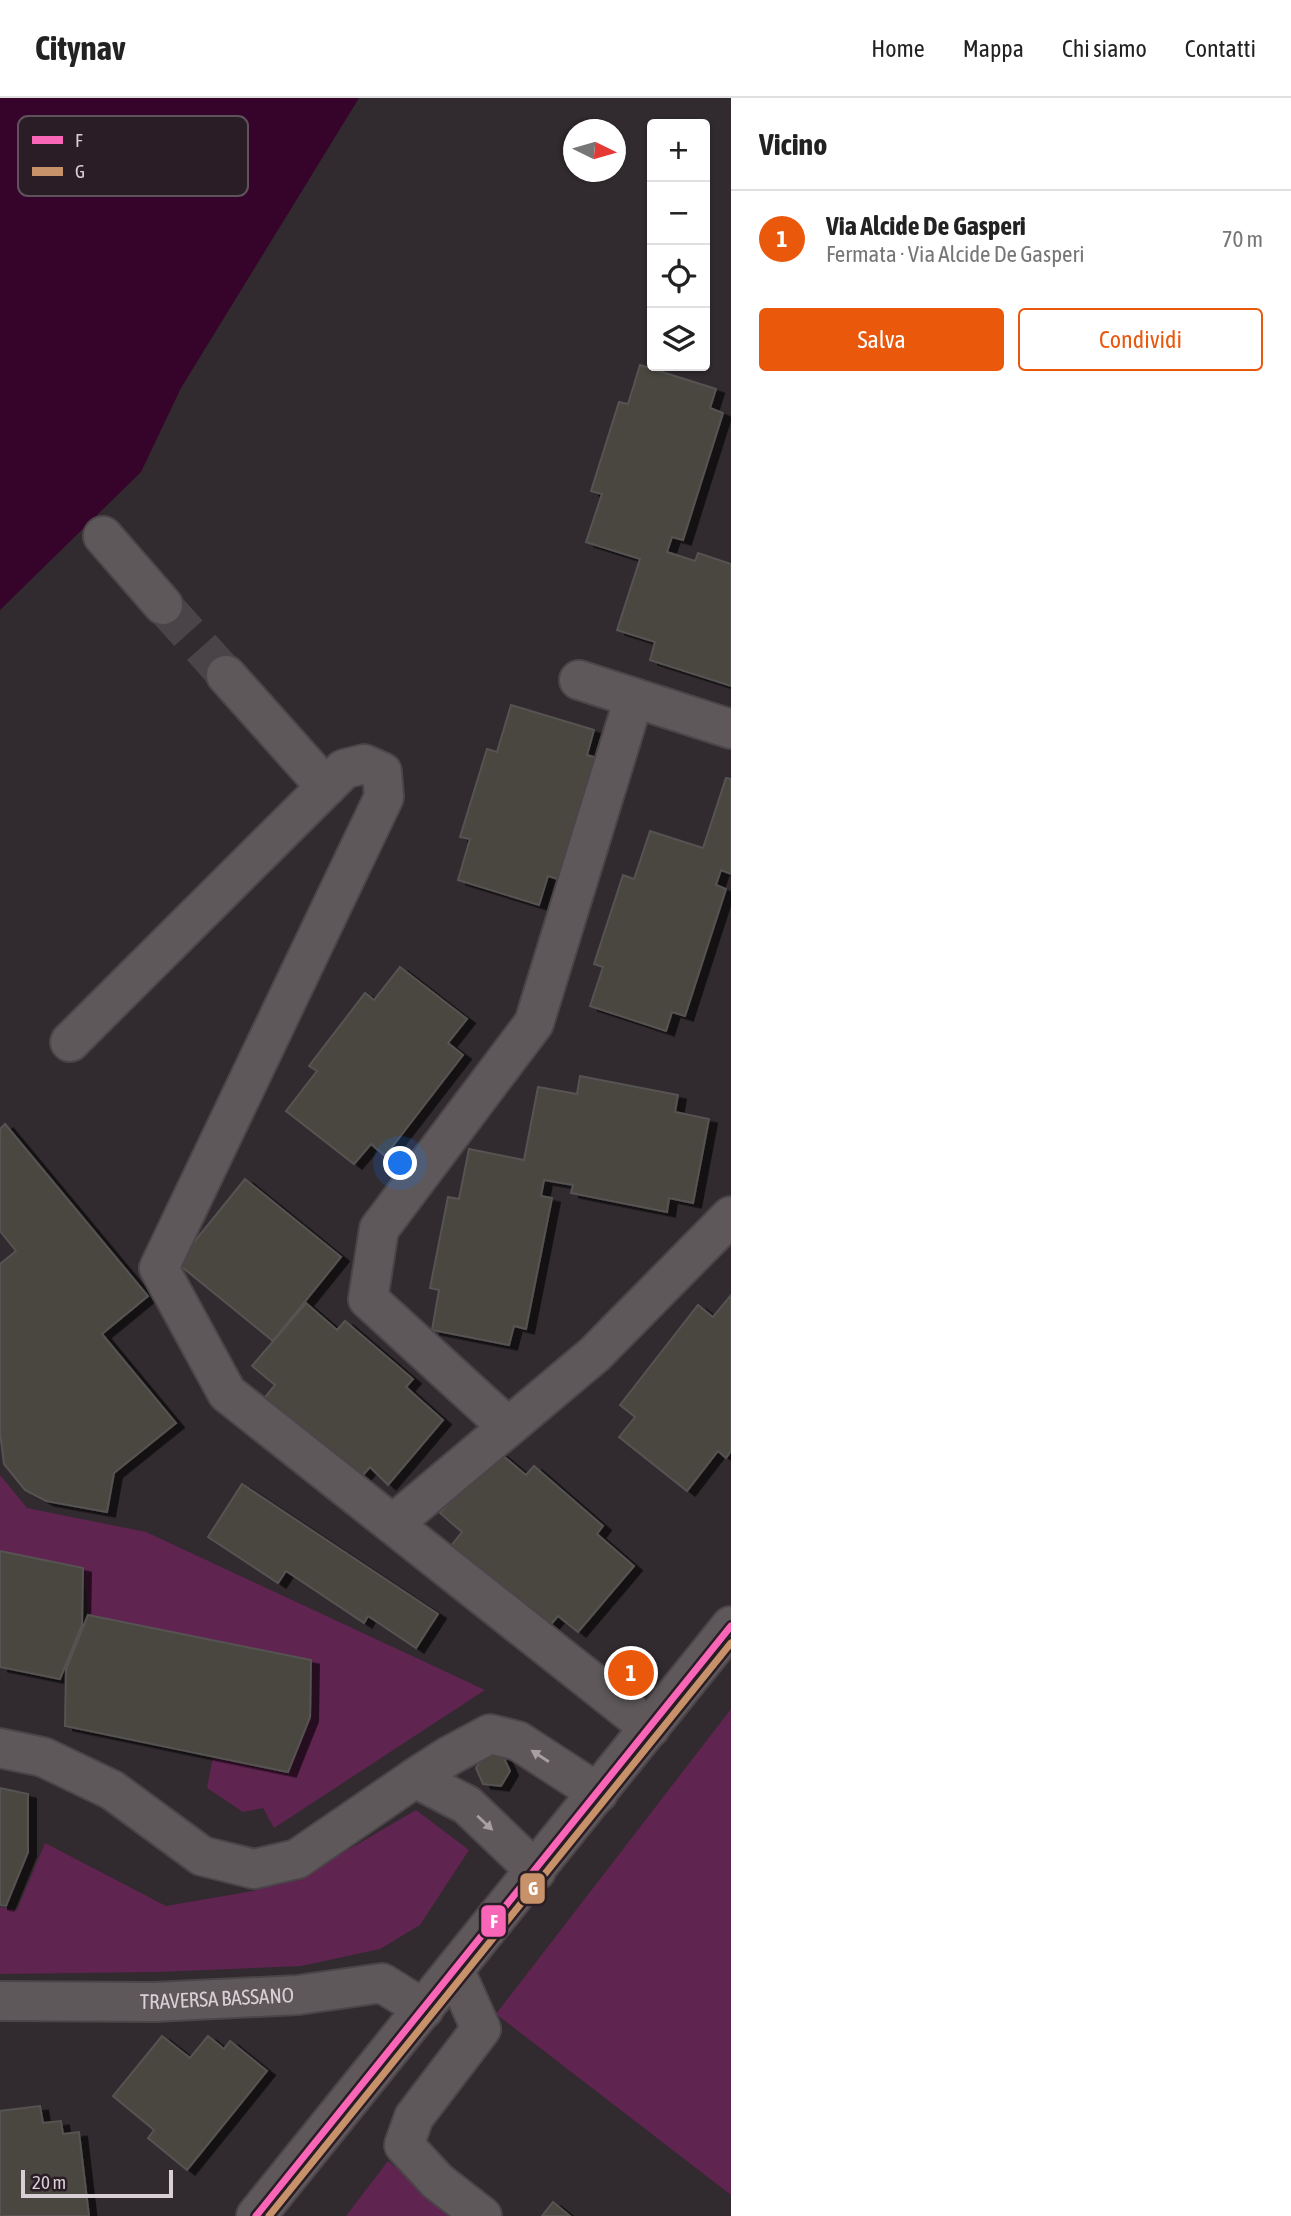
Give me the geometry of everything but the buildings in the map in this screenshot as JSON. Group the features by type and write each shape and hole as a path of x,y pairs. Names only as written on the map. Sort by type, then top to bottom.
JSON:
{"street":[{"path":"103,536 163,605"},
{"path":"226,675 326,787"},
{"path":"579,680 731,729"},
{"path":"508,1427 368,1299 379,1228 534,1023 634,698"},
{"path":"69,1042 344,769 364,764 382,772 384,797 159,1268 227,1393 650,1728"},
{"path":"393,1524 595,1354 731,1216"},
{"path":"256,2216 731,1626"},
{"path":"0,1748 43,1757 112,1790 202,1856 254,1869 297,1859 415,1778 490,1734 518,1741 598,1793"},
{"path":"415,1778 467,1805 536,1871"},
{"path":"455,1971 481,2029 414,2117 404,2145 437,2180 482,2216"},
{"name":"TRAVERSA BASSANO","path":"0,2001 155,2002 298,1995 382,1983 424,2009"}],"shaded area":[{"path":"0,98 359,98 181,388 141,472 0,610"},
{"path":"0,1475 27,1508 146,1532 485,1690 274,1828 263,1808 243,1812 207,1788 213,1757 288,1771 310,1717 311,1660 88,1615 83,1568 0,1551"},
{"path":"731,1709 731,2195 496,2014"},
{"path":"416,1810 469,1850 420,1925 380,1949 301,1966 157,1972 0,1974 0,1907 17,1910 45,1843 166,1906 253,1891 303,1876"},
{"path":"388,2161 457,2216 346,2216"}],"tunnel":[{"path":"163,605 226,675"}],"transit line":[{"name":"F","path":"256,2216 731,1626"},
{"name":"G","path":"269,2216 731,1643"}],"place":[{"name":"Via Alcide De Gasperi","path":"631,1673"}]}
